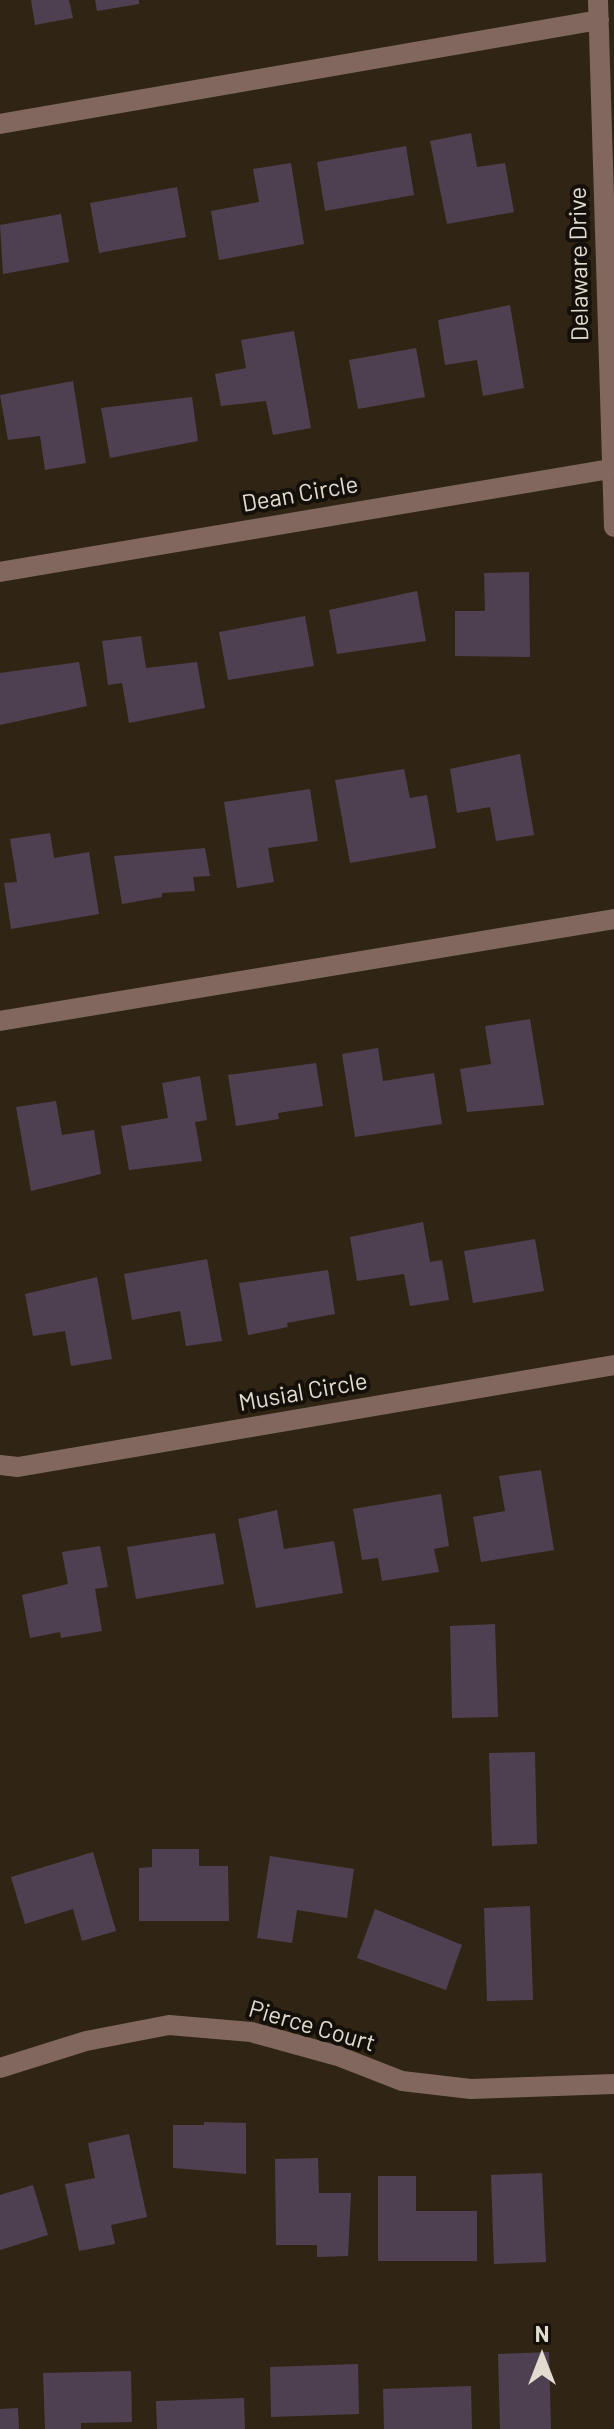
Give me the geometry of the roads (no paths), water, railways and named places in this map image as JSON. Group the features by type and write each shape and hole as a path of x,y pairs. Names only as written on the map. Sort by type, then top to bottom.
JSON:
{"street":[{"path":"0,124 599,10"},
{"name":"Delaware Drive","path":"599,10 614,527"},
{"name":"Dean Circle","path":"0,572 610,469"},
{"path":"0,1021 614,919"},
{"name":"Musial Circle","path":"0,1465 18,1467 614,1365"},
{"name":"Pierce Court","path":"0,2068 86,2041 169,2025 251,2032 338,2056 402,2081 471,2089 614,2084"}]}
